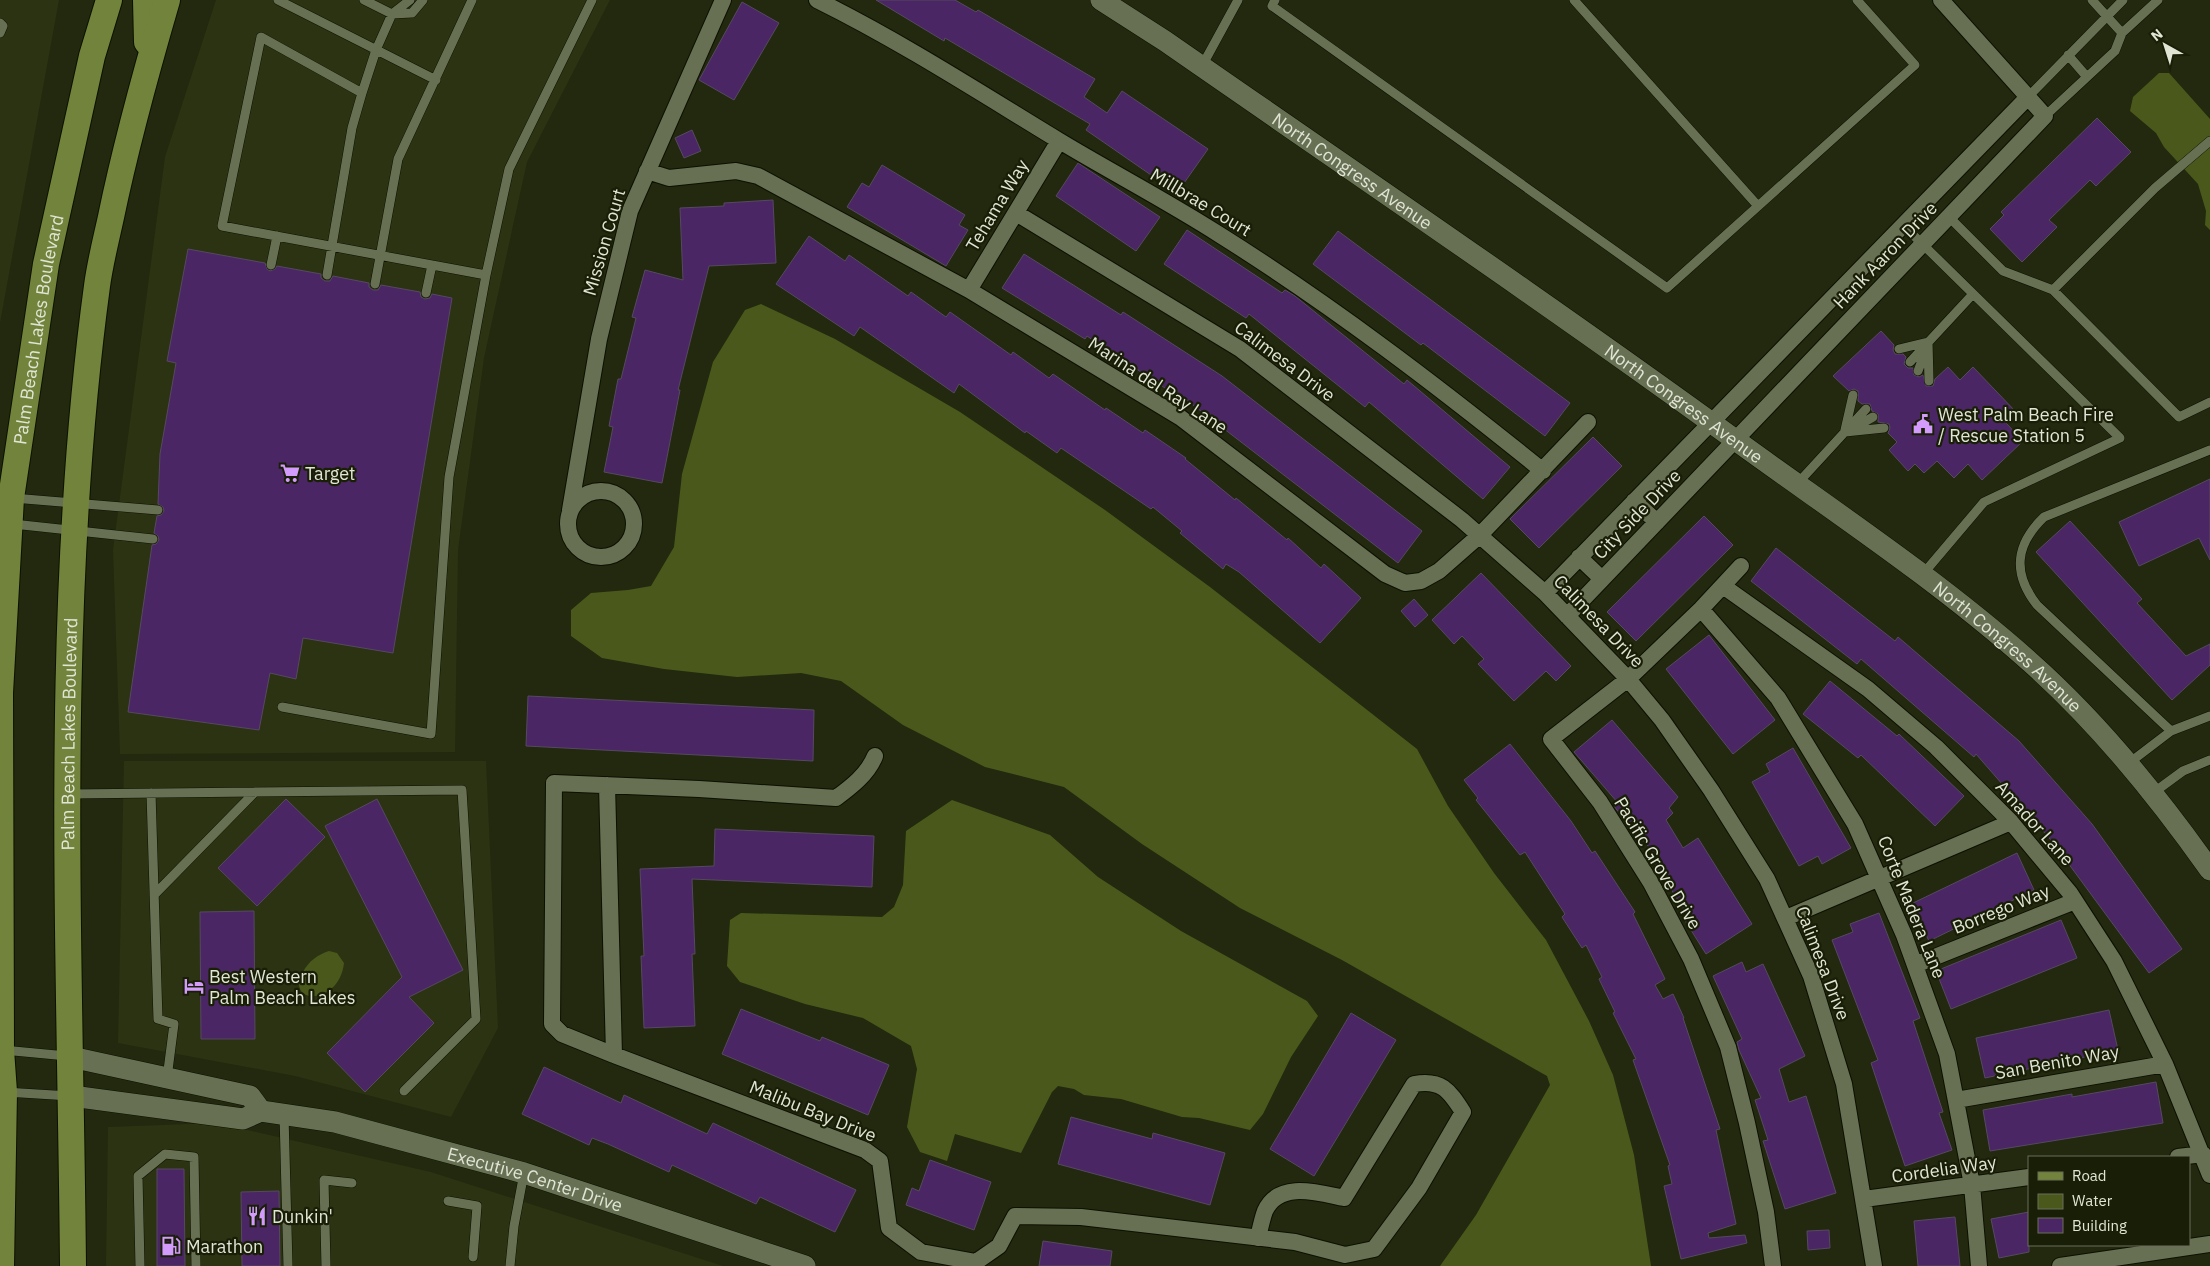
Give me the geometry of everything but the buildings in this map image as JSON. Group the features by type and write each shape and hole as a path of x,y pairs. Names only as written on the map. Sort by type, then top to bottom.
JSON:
{"main road":[{"name":"Palm Beach Lakes Boulevard","path":"1,1266 0,693 5,497 46,264 92,56 109,0"},
{"path":"145,75 148,15 146,0"},
{"name":"Palm Beach Lakes Boulevard","path":"73,1266 67,794 70,633 77,466 97,283 119,178 145,75 167,0"}],"street":[{"name":"Mission Court","path":"570,510 585,494 596,490 607,490 617,494 626,501 632,510 635,521 634,532 626,546 612,556 601,558 590,556 580,550 568,532 568,521 599,339 630,211 723,0"},
{"name":"Millbrae Court","path":"817,0 950,74 1059,141 1219,234 1320,301 1452,397 1542,471"},
{"name":"North Congress Avenue","path":"1101,0 1202,66 1711,422 1979,618 2032,663 2082,712 2129,763 2210,870"},
{"path":"1941,0 2045,116"},
{"name":"Hank Aaron Drive","path":"1711,422 2028,97"},
{"name":"Hank Aaron Drive","path":"1736,440 2045,116"},
{"name":"Tehama Way","path":"969,290 1059,141"},
{"name":"Marina del Ray Lane","path":"648,172 669,178 736,171 758,176 969,290 1181,418 1385,574 1405,583 1420,581 1439,571 1480,535 1588,422"},
{"name":"Calimesa Drive","path":"1016,213 1240,349 1480,535 1545,593 1628,680 1662,720 1711,790 1767,879 1811,976 1844,1084 1874,1266"},
{"name":"City Side Drive","path":"1545,593 1711,422"},
{"name":"City Side Drive","path":"1567,616 1736,440"},
{"path":"1634,501 1657,522"},
{"path":"1579,557 1602,579"},
{"name":"Pacific Grove Drive","path":"1741,566 1701,609 1628,680 1551,739 1600,802 1651,882 1692,959 1728,1047 1764,1203 1773,1266"},
{"name":"Amador Lane","path":"1723,586 1868,689 1936,748 2011,822 2075,901 2114,961 2165,1064 2210,1175"},
{"name":"Corte Madera Lane","path":"1701,609 1778,698 1855,824 1904,935 1947,1054 1972,1185 1980,1266"},
{"name":"Malibu Bay Drive","path":"875,756 871,766 849,789 836,798 554,783 552,1024 562,1034 614,1055 865,1150 880,1161 888,1228 935,1260 976,1262 999,1246 1015,1216 1081,1217 1258,1238 1295,1242 1345,1255 1374,1249 1419,1188 1463,1112 1455,1098 1438,1085 1429,1081 1414,1084 1344,1198 1306,1191 1285,1192 1274,1199 1266,1210 1258,1238"},
{"path":"607,785 614,1055"},
{"path":"1786,918 1880,880 2011,822"},
{"name":"Borrego Way","path":"1915,965 2075,901"},
{"path":"71,1057 250,1096 261,1111"},
{"name":"San Benito Way","path":"1956,1100 2165,1064"},
{"name":"Executive Center Drive","path":"72,1096 243,1119 261,1111 335,1122 524,1173 805,1266"},
{"path":"2186,1156 2203,1154"},
{"name":"Cordelia Way","path":"1864,1200 2028,1178"},
{"path":"2060,1266 2210,1244"}],"lane":[{"path":"278,0 436,80"},
{"path":"364,0 392,14 412,13 423,0"},
{"path":"327,275 352,128 362,93 376,50 392,14 410,0"},
{"path":"375,284 398,159 472,0"},
{"path":"1202,66 1238,0"},
{"path":"1275,0 1272,6 1667,288 1915,65 1857,0"},
{"path":"1574,0 1758,206"},
{"path":"2092,0 2122,33"},
{"path":"2028,97 2122,0"},
{"path":"2045,116 2115,51 2122,33 2158,0"},
{"path":"282,707 431,734 449,477 486,275 510,169 589,1"},
{"path":"0,23 3,26 0,33"},
{"path":"362,93 261,37 222,226 486,275"},
{"path":"2068,55 2087,77"},
{"path":"2053,290 2162,182 2210,141"},
{"path":"1949,217 2003,271 2053,290 2179,416 2210,402"},
{"path":"1903,224 1922,245 2120,438 1984,502 1921,576"},
{"path":"271,264 278,236"},
{"path":"426,293 432,265"},
{"path":"1910,362 1973,294"},
{"path":"1899,349 1928,342"},
{"path":"1918,371 1928,342"},
{"path":"1928,342 1929,381"},
{"path":"1845,432 1853,395"},
{"path":"1796,484 1866,409"},
{"path":"1845,432 1873,417"},
{"path":"1845,432 1884,428"},
{"path":"2170,731 2037,605 2027,592 2021,576 2020,560 2023,543 2032,528 2044,517 2210,450"},
{"path":"5,497 158,510"},
{"path":"4,523 153,539"},
{"path":"2129,763 2170,731 2210,716"},
{"path":"2152,793 2183,771 2209,763"},
{"path":"67,794 462,790 476,1019 404,1091"},
{"path":"154,895 255,792"},
{"path":"151,793 158,1019 174,1024 166,1078"},
{"path":"0,1050 71,1057"},
{"path":"2,1092 72,1096"},
{"path":"284,1115 288,1266"},
{"path":"140,1266 138,1176 165,1154 194,1157 196,1266"},
{"path":"510,1266 514,1226 524,1173"},
{"path":"326,1266 324,1180 352,1183"},
{"path":"448,1201 477,1206 473,1257"}],"shaded area":[{"path":"0,0 59,0 0,323"},
{"path":"216,0 610,0 527,162 484,358 458,550 455,752 120,754 113,550 165,157"},
{"path":"124,761 486,761 498,1028 451,1117 295,1076 118,1043"},
{"path":"217,1123 431,1172 723,1266 106,1266 108,1127"}],"water":[{"path":"2159,73 2169,73 2210,119 2210,230 2205,225 2206,211 2198,184 2164,147 2156,133 2130,111 2133,97"},
{"path":"761,304 835,339 960,412 1105,510 1210,587 1417,749 1448,806 1494,873 1546,940 1589,1021 1613,1075 1634,1155 1651,1266 1440,1266 1476,1215 1550,1085 1547,1076 1342,960 1240,908 1142,844 1064,787 985,767 903,725 841,681 801,673 737,677 664,669 602,658 571,636 571,610 591,593 651,586 674,547 682,474 713,362 745,310"},
{"path":"952,800 1050,835 1098,877 1181,931 1307,1001 1318,1016 1291,1057 1263,1114 1250,1130 1199,1118 1182,1117 1121,1099 1084,1095 1074,1089 1058,1086 1052,1092 1021,1153 955,1134 947,1161 920,1152 907,1127 917,1069 911,1046 863,1018 805,1004 740,982 727,966 730,920 741,913 882,917 894,907 903,885 906,831"},
{"path":"329,951 337,953 344,963 340,977 333,987 324,994 306,995 301,990 299,983 303,972 314,959"}],"place":[{"name":"West Palm Beach Fire / Rescue Station 5","path":"1923,424"},
{"name":"Target","path":"290,473"},
{"name":"Best Western Palm Beach Lakes","path":"194,986"},
{"name":"Dunkin'","path":"257,1216"},
{"name":"Marathon","path":"171,1246"}]}
